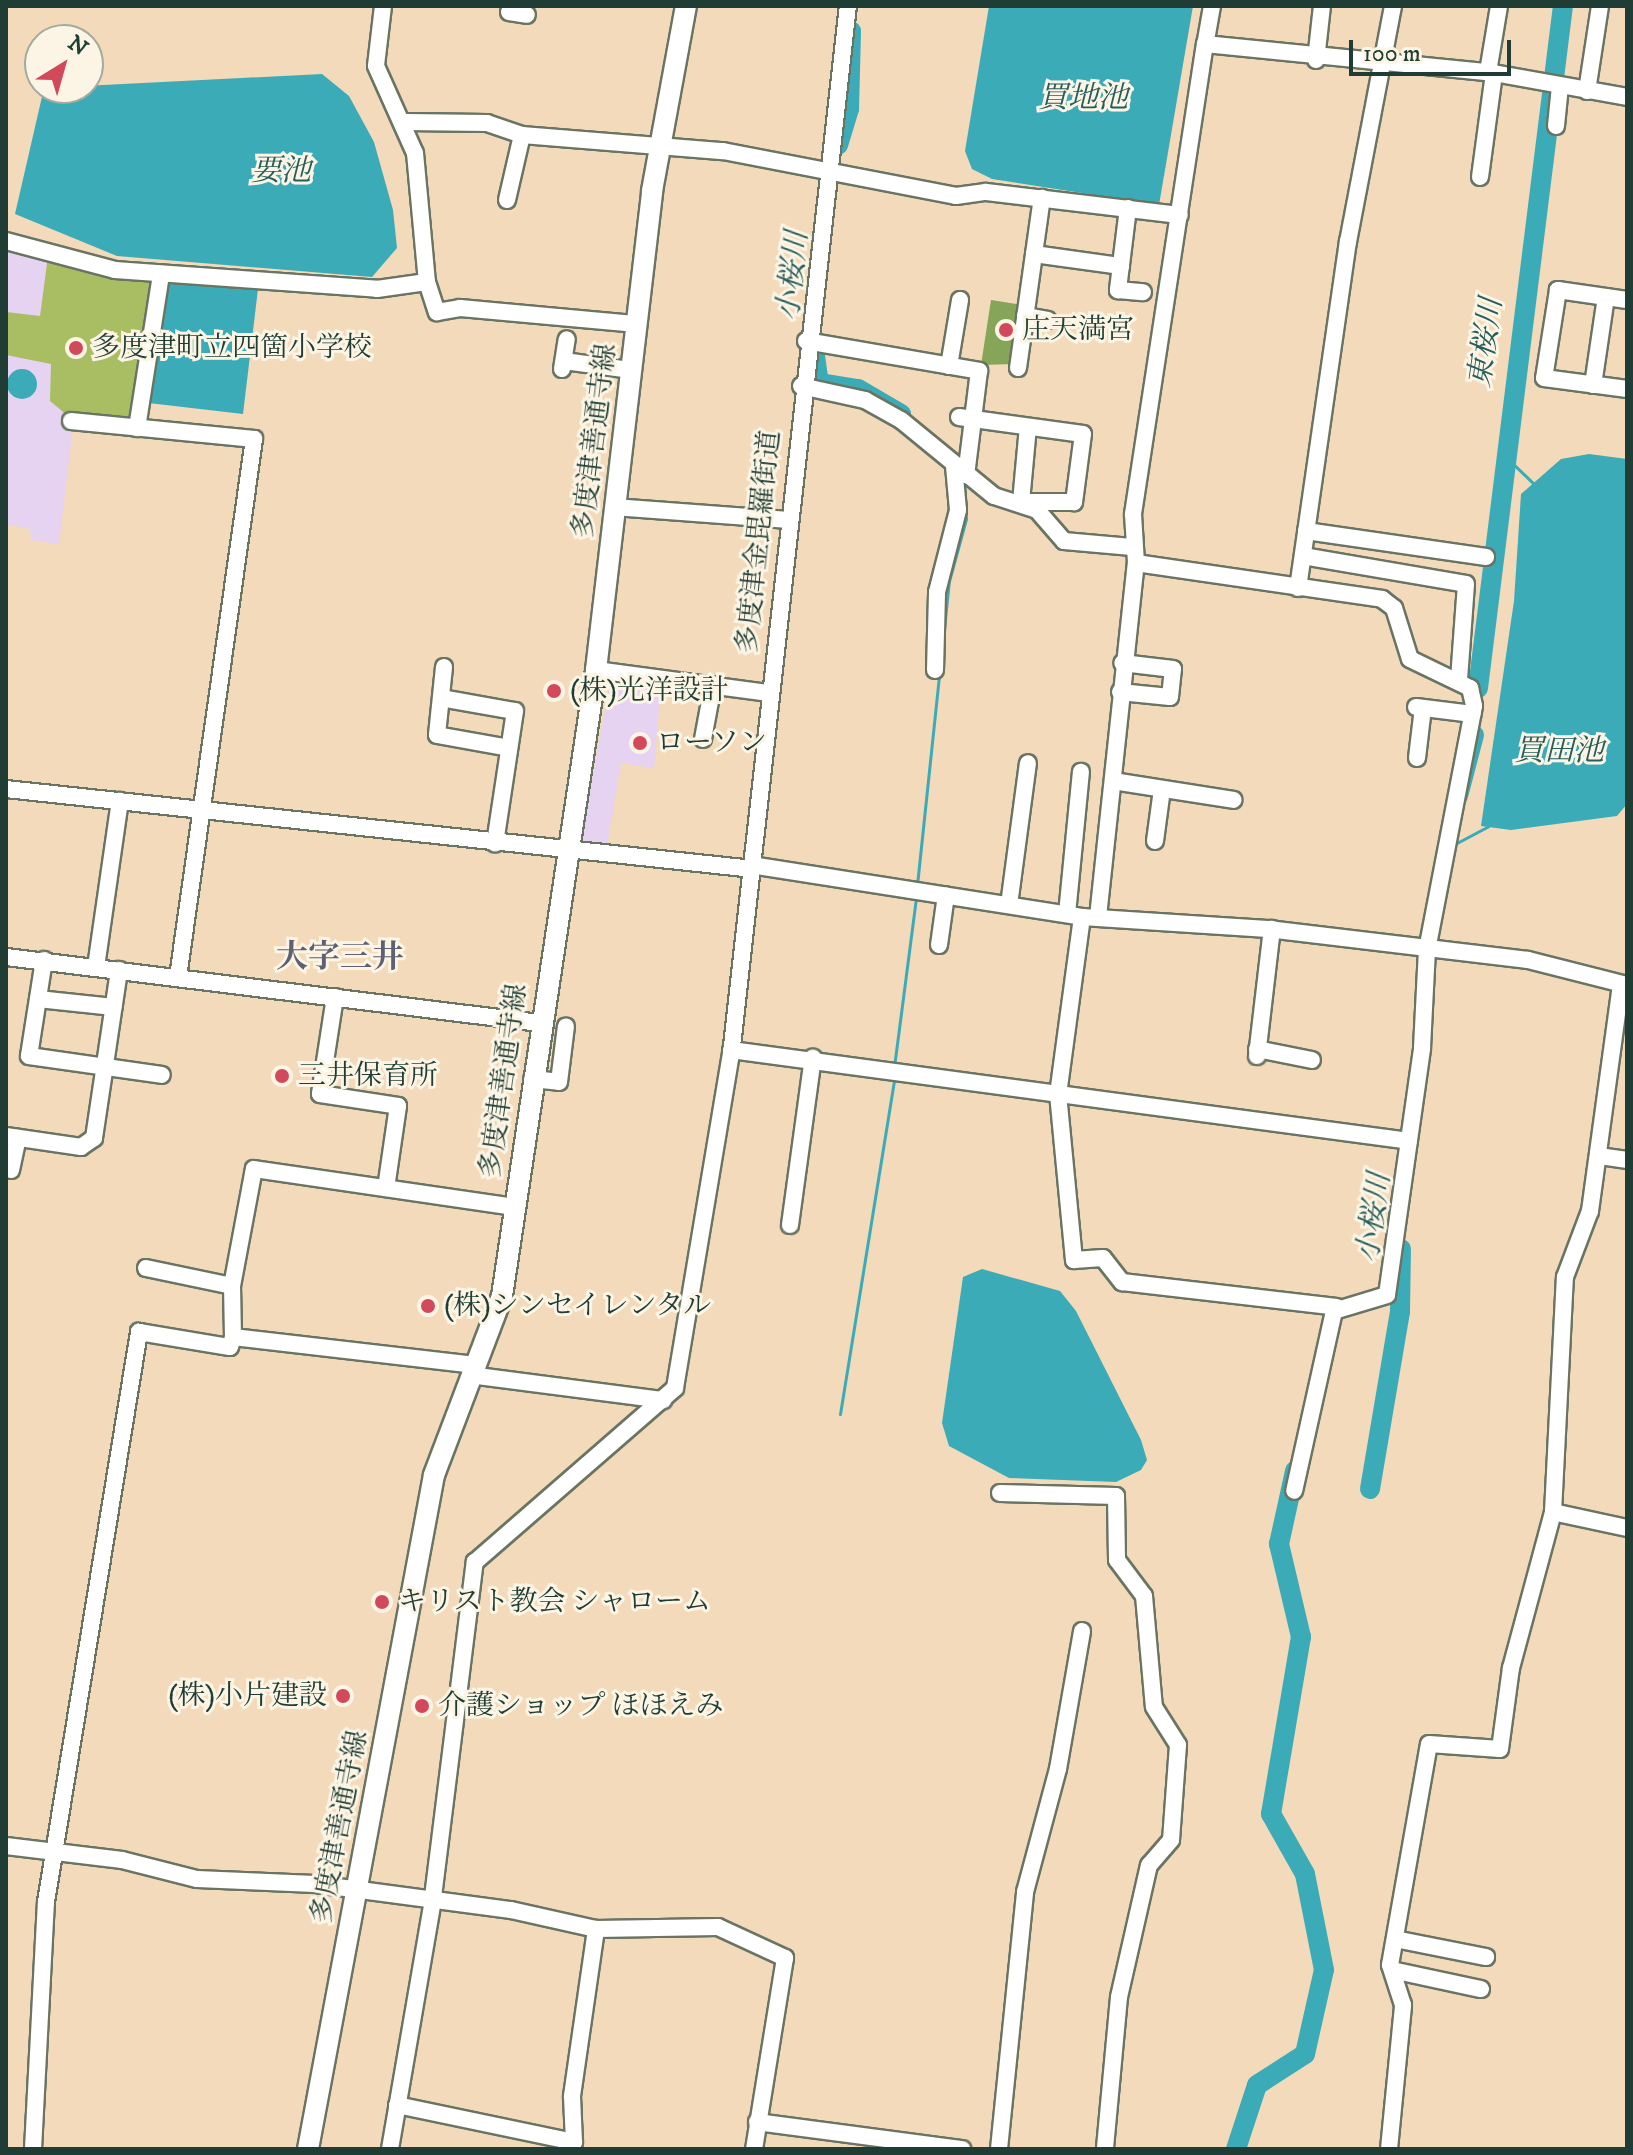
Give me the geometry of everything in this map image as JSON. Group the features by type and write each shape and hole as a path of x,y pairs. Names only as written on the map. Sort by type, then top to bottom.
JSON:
{"main road":[{"name":"多度津善通寺線","path":"308,2149 434,1475 502,1296 565,854 596,670 660,150 686,6"}],"street":[{"path":"383,6 376,66 405,122 421,193 430,303 444,314 460,308 637,324"},
{"name":"多度津金毘羅街道","path":"663,1400 675,1388 731,1050 806,341 848,6"},
{"path":"1021,502 1053,523 1064,541 1134,555 1298,588 1382,599 1394,608 1410,655 1459,677 1470,688 1473,714 1427,949 1409,1141 1387,1295 1334,1313 1122,1282 1103,1258 1077,1265 1058,1094 1082,916 1113,781 1134,555 1212,6"},
{"path":"1316,60 1322,6"},
{"path":"1298,588 1393,6"},
{"path":"1480,177 1499,6"},
{"path":"1587,91 1600,6"},
{"path":"1205,44 1316,60 1491,73 1627,97"},
{"path":"1556,85 1556,126"},
{"path":"405,122 487,123 522,135 660,150 723,151 828,168 956,196 1042,198 1180,215"},
{"path":"507,200 508,167 522,135"},
{"path":"1018,368 1042,198"},
{"path":"1128,208 1118,290 1143,292"},
{"path":"6,241 115,270 377,289 427,282"},
{"path":"1034,254 1121,266"},
{"path":"137,428 161,274"},
{"path":"1627,300 1558,290 1544,378 1627,389"},
{"path":"1593,385 1606,297"},
{"path":"949,366 961,325 960,300"},
{"path":"1025,316 1048,320"},
{"path":"567,339 563,366 631,370"},
{"path":"806,341 979,371 966,418 958,510 937,592 935,670"},
{"path":"801,386 865,400 994,496 1021,502 1074,502 1083,434 966,418"},
{"path":"71,421 254,439 178,977"},
{"path":"1021,502 1028,427"},
{"path":"615,507 788,520"},
{"path":"1306,531 1486,557"},
{"path":"1303,556 1466,584 1459,677"},
{"path":"1120,692 1170,697 1173,669 1122,663"},
{"path":"444,667 437,735 509,748"},
{"path":"596,670 769,693"},
{"path":"703,739 713,685"},
{"path":"441,698 515,711 495,843"},
{"path":"1417,758 1420,707 1473,714"},
{"path":"1009,905 1028,763"},
{"path":"1081,772 1074,797 1068,856 1082,916"},
{"path":"1113,781 1234,800"},
{"path":"6,789 200,807 565,854 752,867 1186,929 1272,929 1528,960 1624,984 1599,1156 1565,1277 1553,1512 1511,1668 1500,1749 1429,1744 1395,1939 1392,1970 1403,2005 1389,2149"},
{"path":"1155,841 1162,789"},
{"path":"96,967 120,801"},
{"path":"939,945 946,895"},
{"path":"1272,929 1257,1053 1312,1060"},
{"path":"6,957 540,1023"},
{"path":"44,960 29,1056 162,1075"},
{"path":"11,1170 12,1137 88,1145 105,1067 119,970"},
{"path":"335,997 320,1094 398,1106 386,1188"},
{"path":"38,999 114,1007"},
{"path":"532,1079 559,1082 566,1026"},
{"path":"731,1050 813,1058 1409,1141"},
{"path":"790,1225 813,1058"},
{"path":"1599,1156 1627,1160"},
{"path":"33,2149 35,2033 55,1854 139,1332 230,1347 233,1337 232,1286 254,1169 515,1207"},
{"path":"146,1268 232,1286"},
{"path":"1294,1491 1334,1313"},
{"path":"233,1337 663,1400"},
{"path":"390,2149 432,1905 475,1562 663,1400"},
{"path":"1000,1493 1116,1496 1117,1560 1144,1596 1154,1707 1178,1745 1171,1840 1149,1865 1119,1997 1105,2149"},
{"path":"1553,1512 1627,1528"},
{"path":"999,2149 1025,1892 1058,1769 1082,1631"},
{"path":"6,1846 197,1879 356,1890 432,1905 511,1910 596,1929 718,1927 785,1958 754,2149"},
{"path":"397,2105 574,2142 572,2096 596,1929"},
{"path":"1395,1939 1486,1957"},
{"path":"1392,1970 1447,1985 1481,1989"},
{"path":"757,2122 962,2149"}],"shaded area":[{"path":"6,249 54,257 72,434 59,544 31,540 30,529 6,524"},
{"path":"611,678 661,687 654,768 621,763 606,851 579,849"}],"green space":[{"name":"多度津町立四箇小学校","path":"48,256 155,280 135,419 68,416 50,401 51,364 6,355 6,312 40,316"},
{"path":"991,300 1023,305 1013,364 981,365"}],"water":[{"name":"買地池","path":"989,6 1193,6 1159,205 992,179 972,169 965,151"},
{"name":"要池","path":"322,74 349,96 374,142 393,210 397,248 372,277 117,256 15,214 40,104 104,104 104,85"},
{"path":"159,281 258,289 243,414 140,402"},
{"path":"22,369 33,373 37,384 33,395 22,399 11,395 7,384 11,373"},
{"name":"買田池","path":"1589,454 1627,459 1627,804 1617,816 1511,830 1481,826 1514,601 1521,494 1561,459"},
{"path":"982,1269 1060,1291 1076,1311 1141,1440 1147,1460 1141,1470 1116,1482 1009,1478 949,1446 942,1423 963,1277"}],"waterway":[{"name":"東桜川","path":"1478,688 1563,6"},
{"name":"小桜川","path":"838,145 849,109 851,31"},
{"name":"小桜川","path":"815,356 819,383 858,389 901,414"},
{"path":"1506,457 1534,484"},
{"path":"917,885 949,581 966,519 964,481"},
{"path":"1458,796 1474,735"},
{"path":"1453,845 1488,826"},
{"path":"894,1067 916,898"},
{"path":"840,1414 894,1079"},
{"name":"小桜川","path":"1370,1489 1400,1311 1401,1249"},
{"path":"1236,2149 1257,2085 1305,2054 1324,1970 1305,1874 1271,1814 1301,1637 1279,1544 1295,1471"}],"place":[{"name":"庄天満宮","path":"1006,330"},
{"name":"多度津町立四箇小学校","path":"76,348"},
{"name":"(株)光洋設計","path":"554,691"},
{"name":"ローソン","path":"640,743"},
{"name":"三井保育所","path":"282,1076"},
{"name":"(株)シンセイレンタル","path":"428,1306"},
{"name":"キリスト教会 シャローム","path":"382,1602"},
{"name":"(株)小片建設","path":"343,1696"},
{"name":"介護ショップ ほほえみ","path":"422,1706"}],"district":[{"name":"大字三井","path":"340,958"}]}
